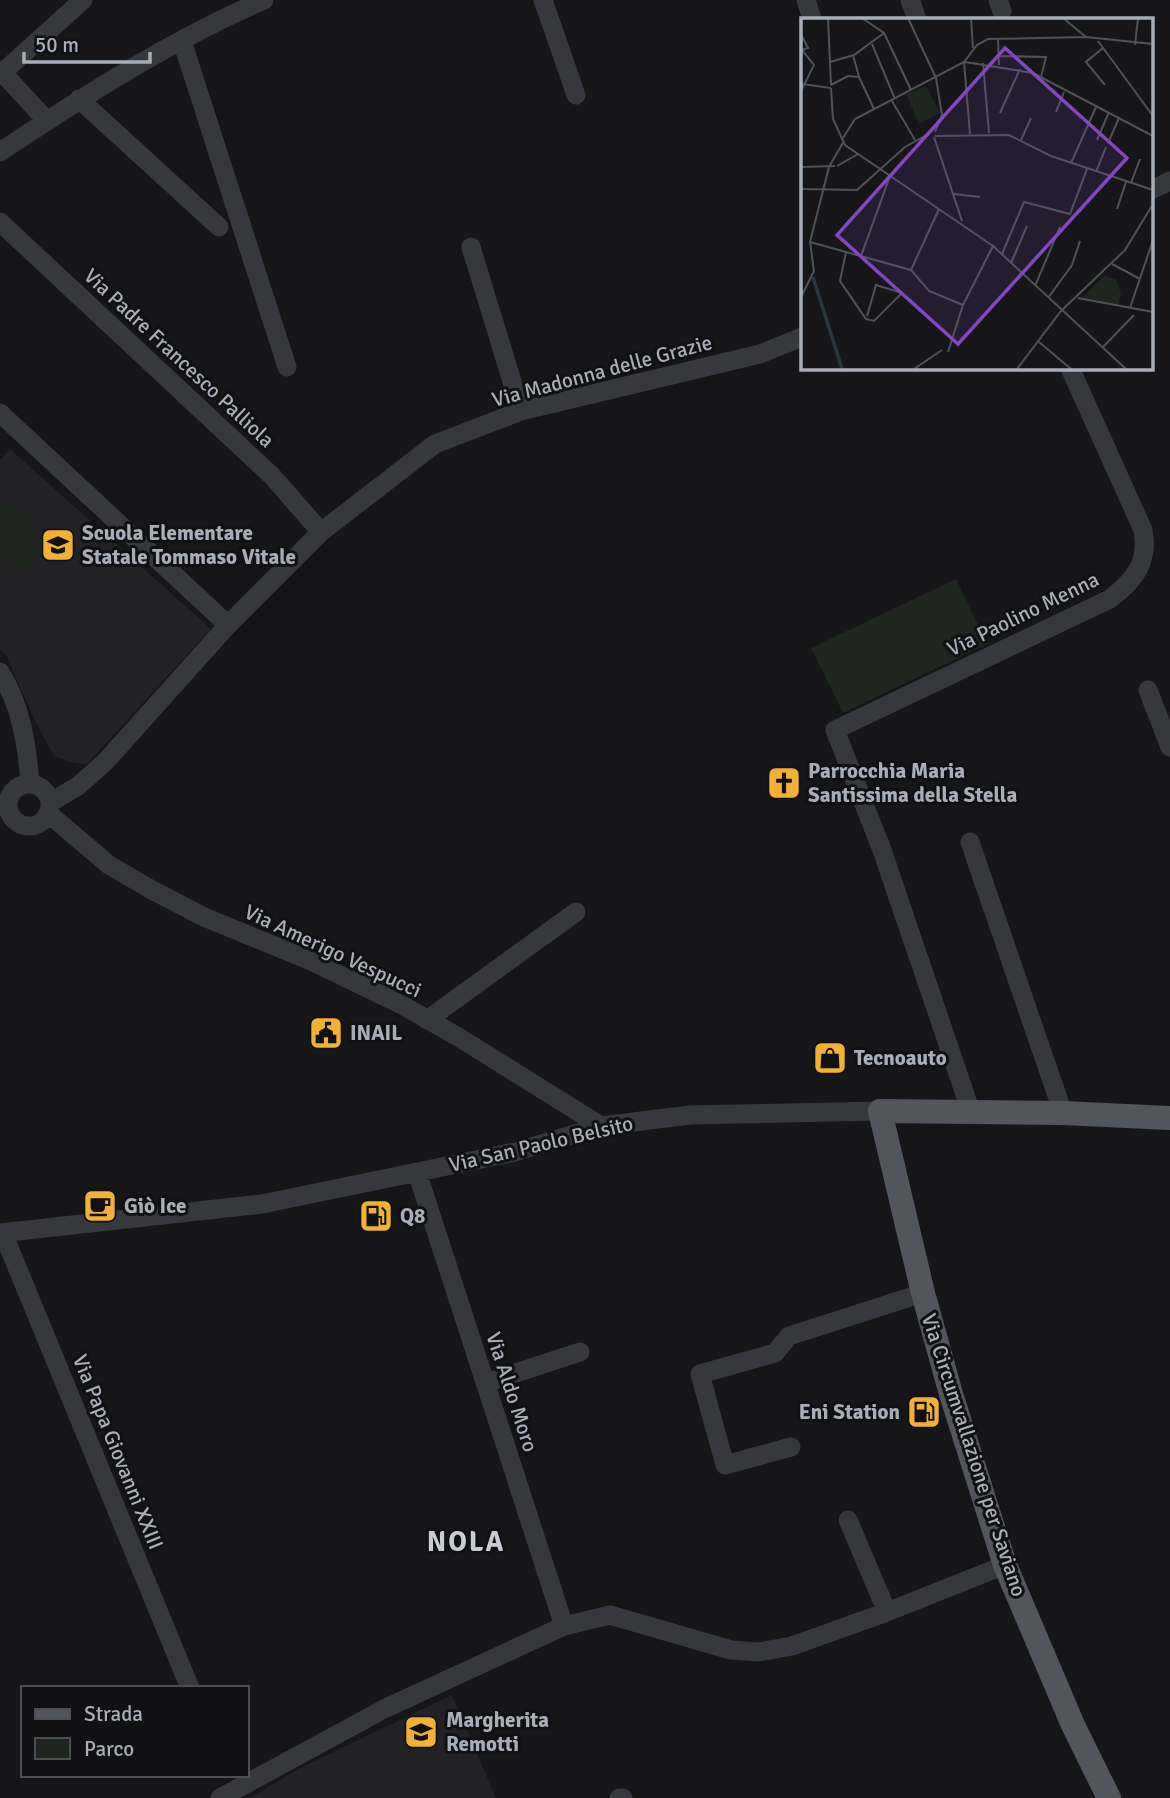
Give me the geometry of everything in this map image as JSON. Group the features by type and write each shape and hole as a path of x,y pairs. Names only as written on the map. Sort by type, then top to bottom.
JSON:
{"main road":[{"name":"Via San Paolo Belsito","path":"880,1111 1063,1113 1170,1118"},
{"name":"Via Circumvallazione per Saviano","path":"880,1111 923,1293 951,1394 1005,1565 1106,1795"}],"street":[{"path":"47,121 1,71 83,0"},
{"path":"0,152 79,99 220,19 264,0"},
{"path":"543,0 576,95"},
{"path":"806,0 812,18"},
{"path":"910,0 917,18"},
{"path":"182,41 287,367"},
{"path":"79,99 219,227"},
{"path":"1152,190 1170,181"},
{"name":"Via Padre Francesco Palliola","path":"0,222 272,476 321,532"},
{"path":"471,247 521,411"},
{"name":"Via Madonna delle Grazie","path":"50,808 105,762 228,625 321,532 435,444 521,411 760,354 801,338"},
{"name":"Via Paolino Menna","path":"971,1112 882,850 835,730 1110,599 1129,585 1139,569 1145,542 1143,530 1070,369"},
{"path":"0,413 228,625"},
{"path":"0,672 21,722 27,748 30,783"},
{"path":"1148,690 1170,747"},
{"path":"0,826 12,792 23,784 42,787 50,808 39,824 25,826 14,819 8,807"},
{"name":"Via Amerigo Vespucci","path":"50,808 109,865 152,890 204,917 311,961 427,1020 601,1126"},
{"path":"970,842 1063,1113"},
{"path":"427,1020 576,912"},
{"name":"Via San Paolo Belsito","path":"2,1233 262,1203 515,1152 601,1126 690,1115 880,1111"},
{"name":"Via Aldo Moro","path":"417,1172 565,1626"},
{"name":"Via Papa Giovanni XXIII","path":"2,1233 189,1686"},
{"path":"791,1447 725,1465 700,1374 775,1353 789,1336 923,1293"},
{"path":"485,1382 580,1352"},
{"path":"848,1520 887,1612"},
{"path":"226,1788 384,1709 565,1626 610,1615 732,1650 758,1652 792,1646 1005,1565"}],"shaded area":[{"name":"Scuola Elementare Statale Tommaso Vitale","path":"10,449 211,629 86,765 54,756 35,721 6,655 0,649 0,460"},
{"name":"Margherita Remotti","path":"452,1695 496,1798 250,1798 298,1769"}],"green space":[{"path":"0,495 52,543 23,575 0,554"},
{"path":"956,579 987,644 843,713 811,648"}],"place":[{"name":"Scuola Elementare Statale Tommaso Vitale","path":"58,545"},
{"name":"Parrocchia Maria Santissima della Stella","path":"784,783"},
{"name":"INAIL","path":"326,1033"},
{"name":"Tecnoauto","path":"830,1058"},
{"name":"Giò Ice","path":"100,1206"},
{"name":"Q8","path":"376,1216"},
{"name":"Eni Station","path":"924,1412"},
{"name":"Margherita Remotti","path":"421,1732"}],"district":[{"name":"NOLA","path":"466,1541"}]}
